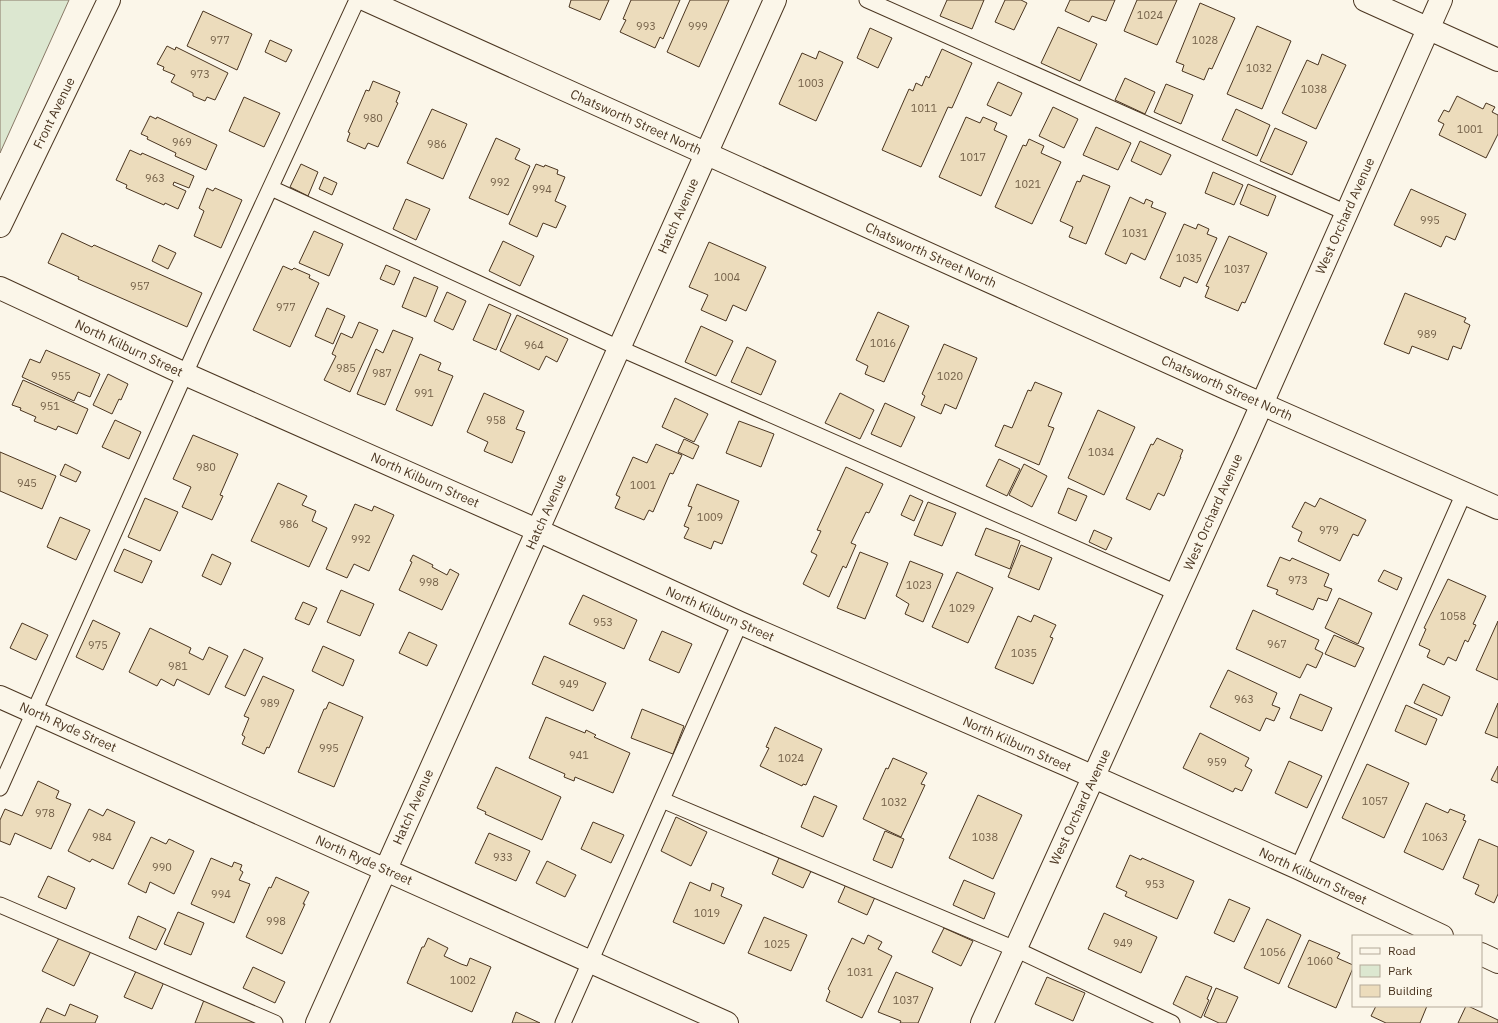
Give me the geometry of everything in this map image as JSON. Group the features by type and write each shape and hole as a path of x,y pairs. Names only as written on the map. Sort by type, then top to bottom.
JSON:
{"street":[{"name":"Front Avenue","path":"0,226 109,0"},
{"name":"Chatsworth Street North","path":"366,0 1262,404 1498,508"},
{"name":"Hatch Avenue","path":"317,1023 775,0"},
{"path":"1364,0 1498,60"},
{"name":"West Orchard Avenue","path":"982,1023 1262,404 1441,0"},
{"name":"North Kilburn Street","path":"0,288 185,374 537,530 740,623 1298,868 1440,935"},
{"name":"North Ryde Street","path":"0,697 727,1023"},
{"path":"1482,954 1498,962"}],"lane":[{"path":"0,788 35,713 185,374 357,0"},
{"path":"867,0 1347,213"},
{"path":"271,188 619,348 1177,593"},
{"path":"1298,868 1464,493"},
{"path":"563,1023 740,623"},
{"path":"662,800 1015,949 1172,1023"},
{"path":"0,905 275,1023"}],"green space":[{"path":"0,0 69,0 0,153"}],"building":[{"path":"571,0 609,0 600,20 569,7"},
{"path":"631,0 680,0 663,39 660,37 655,48 620,32 626,20 623,19"},
{"path":"690,0 729,0 699,67 667,52"},
{"path":"947,0 984,0 972,29 940,16"},
{"path":"1005,0 1021,0 1027,3 1014,30 995,22"},
{"path":"1070,0 1115,0 1106,21 1092,16 1089,22 1065,11"},
{"path":"1137,0 1177,0 1157,45 1124,31"},
{"path":"1200,3 1235,18 1212,69 1209,68 1204,80 1182,71 1184,65 1176,62"},
{"path":"203,11 252,34 237,70 187,46"},
{"path":"1257,26 1291,41 1262,109 1227,94"},
{"path":"1058,27 1097,44 1080,81 1041,63"},
{"path":"870,28 892,38 878,68 857,58"},
{"path":"270,40 292,50 286,62 265,52"},
{"path":"167,46 175,50 176,47 228,73 215,100 207,97 205,101 193,96 193,93 171,82 175,75 163,70 164,67 157,64"},
{"path":"942,49 972,63 952,108 948,107 921,167 882,150 909,89 913,91 916,83 922,86 926,76 929,78"},
{"path":"819,51 843,62 816,121 779,104 802,53 816,59"},
{"path":"1322,54 1346,65 1316,129 1282,113 1307,60 1318,65"},
{"path":"1125,78 1155,92 1145,114 1115,100"},
{"path":"373,81 400,92 396,102 398,103 378,147 368,143 365,149 347,141 350,133 348,132 366,90 369,91"},
{"path":"998,82 1022,93 1011,116 987,105"},
{"path":"1166,84 1193,95 1181,124 1154,112"},
{"path":"1457,96 1483,109 1486,103 1495,107 1492,112 1498,115 1498,134 1486,158 1439,135 1444,124 1438,121 1444,110 1449,112"},
{"path":"244,97 280,113 264,147 229,131"},
{"path":"1053,107 1078,119 1064,148 1039,136"},
{"path":"432,109 467,124 443,179 407,163"},
{"path":"1236,109 1270,125 1257,156 1222,140"},
{"path":"150,116 156,119 157,117 217,145 206,170 175,156 176,153 147,139 148,137 141,134"},
{"path":"966,117 980,123 983,117 997,123 994,130 1007,136 981,196 939,177"},
{"path":"1096,127 1131,143 1118,170 1083,155"},
{"path":"1275,128 1307,142 1292,175 1260,161"},
{"path":"496,138 520,149 515,159 530,166 508,215 469,198"},
{"path":"1029,139 1044,146 1041,153 1061,162 1032,224 995,207 1023,145 1026,146"},
{"path":"1140,141 1171,155 1161,175 1131,161"},
{"path":"130,150 141,155 142,153 194,176 189,188 174,182 173,185 186,191 178,209 165,203 164,205 126,188 127,185 116,180"},
{"path":"301,164 318,172 308,196 290,187"},
{"path":"536,164 544,167 545,165 558,170 557,174 565,177 555,201 566,206 556,228 543,223 537,237 509,224"},
{"path":"1213,172 1243,185 1234,205 1205,193"},
{"path":"1083,175 1110,186 1086,244 1069,237 1073,227 1060,221 1077,181 1080,182"},
{"path":"324,177 337,183 332,195 319,189"},
{"path":"1248,184 1276,196 1268,216 1240,204"},
{"path":"207,188 213,191 215,188 242,200 221,248 194,236 204,211 199,208"},
{"path":"1411,189 1466,214 1455,240 1446,236 1441,247 1394,225"},
{"path":"1130,197 1144,204 1146,199 1153,202 1151,207 1166,213 1145,260 1131,253 1126,264 1105,254"},
{"path":"406,199 430,209 416,240 393,229"},
{"path":"1184,224 1196,229 1198,224 1209,229 1207,234 1217,238 1197,283 1184,277 1180,287 1160,278"},
{"path":"314,231 343,244 329,276 299,263"},
{"path":"62,233 92,247 94,245 202,293 187,327 78,279 79,277 48,263"},
{"path":"1229,236 1267,253 1245,303 1242,302 1238,311 1205,297 1209,287 1206,286"},
{"path":"503,241 534,256 520,286 489,271"},
{"path":"709,242 766,267 746,311 733,305 726,321 701,310 708,295 689,287"},
{"path":"159,245 176,253 168,269 152,261"},
{"path":"386,265 400,271 394,285 380,279"},
{"path":"283,266 292,270 294,268 310,275 309,278 319,283 290,347 253,330"},
{"path":"414,277 438,287 426,317 402,307"},
{"path":"447,292 466,301 453,330 434,321"},
{"path":"1405,293 1466,318 1464,322 1470,325 1461,349 1453,346 1448,360 1412,346 1409,354 1384,344"},
{"path":"489,304 511,314 496,350 473,340"},
{"path":"327,308 345,316 333,344 315,336"},
{"path":"878,312 909,326 884,382 865,374 868,366 856,360"},
{"path":"517,315 568,339 557,362 546,356 539,370 500,351"},
{"path":"359,322 378,330 350,392 324,380 336,356 332,354 341,333 352,338"},
{"path":"701,326 733,341 716,376 685,362"},
{"path":"393,330 413,338 385,405 357,394 376,349 383,353"},
{"path":"944,344 977,358 956,409 945,404 941,414 921,405 925,396 922,394"},
{"path":"747,347 776,361 761,395 731,382"},
{"path":"46,350 100,374 90,397 78,392 74,401 22,377 30,359 40,363"},
{"path":"420,354 441,363 438,370 453,376 432,426 396,410"},
{"path":"108,374 128,384 121,400 119,399 112,414 93,405"},
{"path":"23,380 88,409 77,434 58,426 56,430 34,421 36,417 20,410 21,408 12,405"},
{"path":"1035,382 1062,393 1048,426 1054,428 1039,465 995,446 1004,425 1012,428 1028,390 1031,391"},
{"path":"484,393 524,411 516,429 525,432 512,463 484,451 488,442 467,432"},
{"path":"840,393 874,410 860,439 825,423"},
{"path":"675,398 708,414 694,442 662,427"},
{"path":"885,403 915,417 901,447 871,434"},
{"path":"1098,410 1135,427 1104,495 1068,478"},
{"path":"115,420 141,432 129,459 102,447"},
{"path":"739,421 774,434 761,467 726,453"},
{"path":"193,435 238,454 220,495 223,496 212,520 182,507 191,487 173,479"},
{"path":"1157,438 1183,450 1164,496 1158,493 1150,510 1126,499 1151,444 1153,445"},
{"path":"684,439 699,446 693,459 678,452"},
{"path":"656,444 682,455 673,474 670,473 653,512 649,510 644,520 615,508 620,497 616,495 633,457 647,463"},
{"path":"0,452 56,476 42,509 0,491"},
{"path":"999,459 1020,469 1007,496 986,486"},
{"path":"65,464 81,472 76,482 60,475"},
{"path":"1024,464 1047,476 1032,507 1009,495"},
{"path":"846,467 883,484 869,513 866,512 851,543 856,545 846,568 843,566 829,597 803,584 817,555 811,552 821,531 817,530"},
{"path":"278,483 307,496 302,505 316,511 312,521 327,528 309,567 251,541"},
{"path":"697,484 739,501 722,544 714,541 711,549 684,538 689,528 684,526 692,507 688,506"},
{"path":"1068,488 1087,496 1076,521 1058,513"},
{"path":"910,495 923,501 914,521 901,515"},
{"path":"145,498 178,512 160,551 128,537"},
{"path":"1320,498 1366,520 1358,536 1353,534 1340,561 1298,541 1302,532 1292,527 1305,502 1315,507"},
{"path":"928,502 956,513 942,546 914,535"},
{"path":"355,504 372,511 374,506 394,515 369,571 354,564 347,578 326,569"},
{"path":"60,517 90,530 76,560 47,547"},
{"path":"986,528 1020,541 1010,569 975,555"},
{"path":"1094,530 1112,538 1106,550 1089,542"},
{"path":"1021,545 1052,558 1039,590 1008,577"},
{"path":"124,549 152,561 142,583 114,571"},
{"path":"860,552 888,563 865,619 837,608"},
{"path":"212,554 231,563 221,585 202,576"},
{"path":"413,555 433,565 432,567 447,575 450,569 459,574 442,610 399,590 412,562 410,561"},
{"path":"1280,557 1290,561 1292,558 1329,574 1324,586 1332,589 1327,601 1318,598 1313,610 1276,594 1278,590 1267,586"},
{"path":"910,561 943,574 923,622 905,614 909,604 896,596"},
{"path":"1384,570 1402,578 1397,590 1378,581"},
{"path":"957,572 993,588 968,643 932,627"},
{"path":"1448,579 1486,596 1473,624 1476,625 1468,642 1465,640 1456,661 1448,657 1444,665 1427,657 1430,650 1419,645 1426,629 1424,628"},
{"path":"341,590 374,604 360,636 327,622"},
{"path":"583,595 637,620 624,649 569,624"},
{"path":"1339,598 1372,613 1358,644 1325,628"},
{"path":"303,602 317,608 309,625 295,619"},
{"path":"1253,610 1319,640 1315,649 1323,653 1316,668 1307,664 1300,678 1236,649"},
{"path":"1034,615 1056,625 1050,637 1053,638 1033,684 995,668 1018,616 1031,622"},
{"path":"93,620 120,633 103,670 76,657"},
{"path":"1498,621 1498,680 1476,670"},
{"path":"22,623 48,635 36,660 10,648"},
{"path":"150,628 191,648 189,653 203,660 209,647 228,656 209,695 177,679 174,686 161,679 157,686 129,672"},
{"path":"662,631 692,644 679,673 649,660"},
{"path":"409,632 437,645 427,666 399,653"},
{"path":"1334,635 1364,648 1355,667 1325,654"},
{"path":"323,646 354,660 343,686 312,671"},
{"path":"244,649 263,658 245,696 225,687"},
{"path":"544,656 606,683 593,711 532,684"},
{"path":"1228,670 1277,693 1272,705 1280,708 1274,721 1266,718 1260,731 1210,707"},
{"path":"263,676 294,690 269,748 267,747 264,754 242,744 245,737 242,735 249,718 244,716"},
{"path":"1423,684 1450,697 1442,716 1414,703"},
{"path":"1300,694 1332,708 1322,731 1290,718"},
{"path":"329,702 363,717 334,787 298,772 324,709 326,709"},
{"path":"1498,703 1498,738 1485,733"},
{"path":"1406,705 1437,719 1426,745 1395,731"},
{"path":"642,709 684,726 673,754 631,738"},
{"path":"546,717 585,733 586,730 596,735 594,737 630,753 613,793 575,777 574,781 564,777 565,774 529,758"},
{"path":"775,727 822,749 806,785 803,784 802,786 760,766 769,748 766,747"},
{"path":"1200,733 1249,758 1245,766 1252,770 1242,791 1235,788 1233,792 1183,768"},
{"path":"893,758 927,773 921,784 925,785 901,837 863,819 886,768 888,769"},
{"path":"1289,761 1322,776 1307,808 1275,793"},
{"path":"1367,764 1409,783 1384,838 1342,818"},
{"path":"1498,766 1498,783 1491,780"},
{"path":"496,767 561,797 542,840 485,814 486,812 477,808"},
{"path":"38,781 59,791 56,798 71,804 51,849 15,833 10,845 0,841 0,820 5,809 22,816"},
{"path":"978,795 1022,815 993,879 949,858"},
{"path":"814,796 837,806 823,837 801,827"},
{"path":"1426,803 1448,813 1450,809 1465,815 1463,820 1466,821 1443,870 1404,852"},
{"path":"89,809 103,816 107,809 135,822 113,869 92,859 90,862 68,851"},
{"path":"676,817 707,832 691,866 661,851"},
{"path":"593,822 624,835 611,863 581,849"},
{"path":"885,831 904,839 892,868 873,860"},
{"path":"489,833 530,851 516,881 475,863"},
{"path":"151,837 166,844 169,839 194,851 174,894 150,882 146,893 128,884"},
{"path":"1479,839 1498,847 1498,894 1494,903 1475,894 1479,885 1463,878"},
{"path":"781,853 813,867 803,888 772,874"},
{"path":"1130,855 1141,860 1142,858 1194,881 1177,919 1125,896 1127,892 1116,887"},
{"path":"211,858 232,867 234,862 242,865 240,870 243,872 239,880 250,884 234,923 191,904"},
{"path":"547,861 576,875 565,897 536,883"},
{"path":"48,876 75,888 66,909 38,897"},
{"path":"276,877 309,892 282,954 246,937 269,887 271,888"},
{"path":"964,880 995,893 984,919 953,905"},
{"path":"690,882 710,891 712,883 724,888 721,896 742,905 724,944 673,922"},
{"path":"847,882 876,895 867,915 838,902"},
{"path":"1229,899 1250,908 1234,942 1214,933"},
{"path":"178,912 204,923 191,955 164,944"},
{"path":"1104,913 1157,937 1141,973 1088,949"},
{"path":"138,916 166,929 156,950 129,938"},
{"path":"764,917 807,935 791,971 748,953"},
{"path":"1267,919 1301,935 1279,984 1244,968"},
{"path":"944,928 973,941 961,966 932,952"},
{"path":"61,934 92,949 74,986 42,971"},
{"path":"868,935 882,942 878,949 892,956 862,1018 826,1001 830,991 828,989 852,938 864,944"},
{"path":"428,938 448,948 444,956 461,964 467,966 470,958 491,967 472,1012 407,983 422,947 424,947"},
{"path":"1309,940 1340,953 1337,958 1352,965 1352,970 1336,1008 1288,987"},
{"path":"253,967 285,982 275,1003 243,988"},
{"path":"137,969 164,982 152,1009 124,997"},
{"path":"896,972 933,988 918,1023 900,1023 901,1021 878,1012"},
{"path":"1186,976 1212,987 1207,999 1209,1000 1201,1018 1173,1004"},
{"path":"1047,977 1085,993 1073,1021 1035,1004"},
{"path":"1216,988 1238,997 1226,1023 1219,1023 1204,1016"},
{"path":"204,1000 258,1023 195,1023"},
{"path":"70,1004 98,1016 95,1023 40,1023 47,1008 65,1016"},
{"path":"1376,1007 1427,1007 1420,1023 1386,1023 1371,1016"},
{"path":"1466,1007 1470,1007 1498,1020 1498,1023 1458,1023"},
{"path":"516,1012 540,1023 512,1023"}]}
